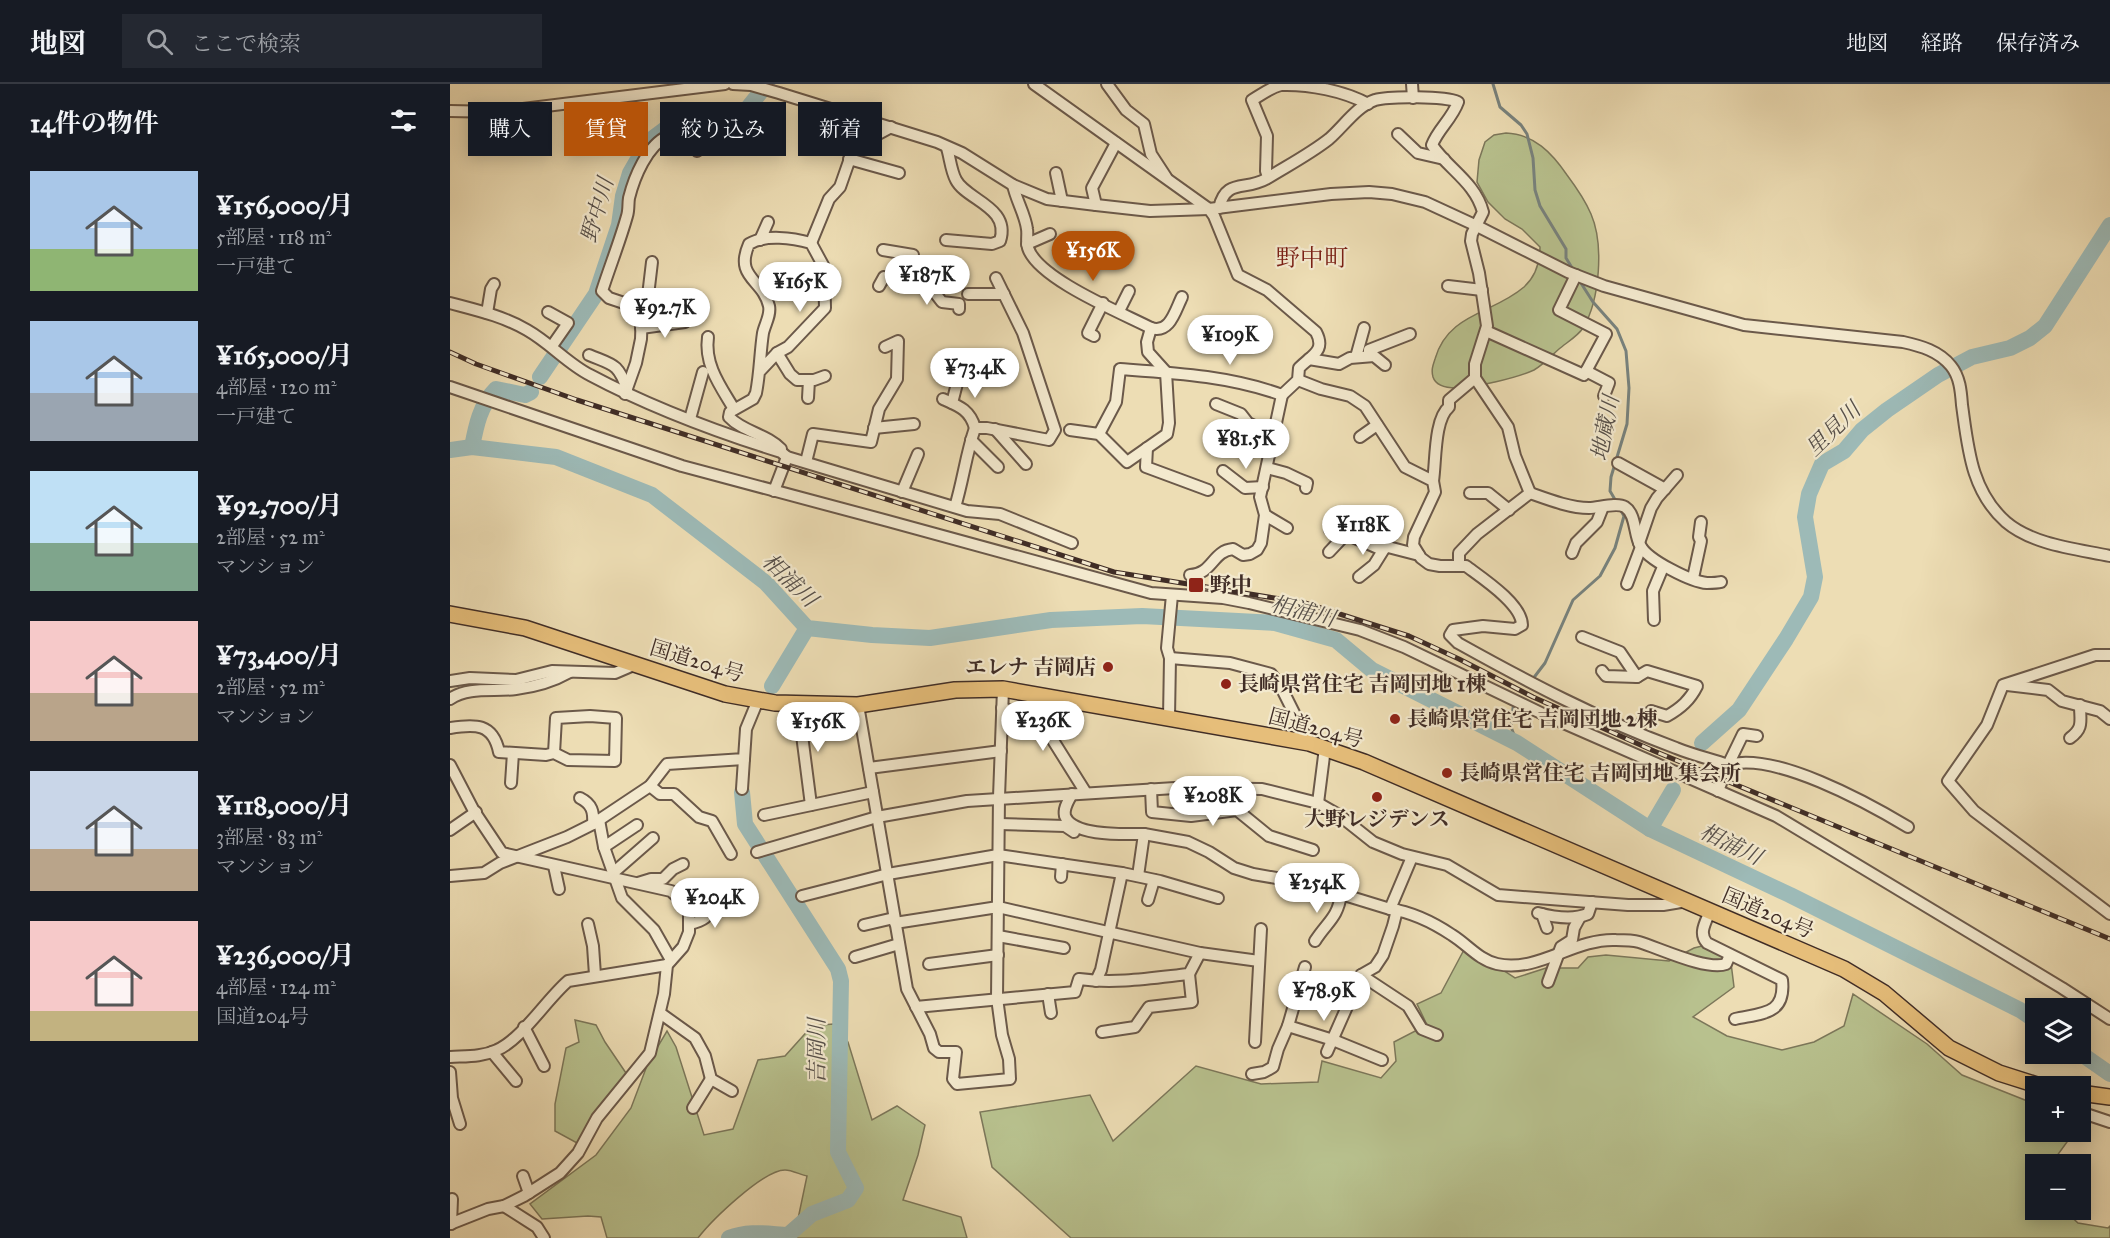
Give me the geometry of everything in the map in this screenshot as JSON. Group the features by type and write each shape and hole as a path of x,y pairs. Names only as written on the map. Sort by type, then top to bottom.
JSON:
{"highway":[{"name":"国道204号","path":"450,614 525,628 725,694 776,704 858,705 955,690 1003,689 1309,743 1364,762 1844,969 1884,993 1949,1048 1999,1073 2025,1081"},
{"path":"2091,1095 2110,1098"}],"street":[{"path":"450,111 498,112 725,84"},
{"path":"733,84 779,93 937,142 962,153 1013,185 1047,199 1150,211 1214,208 1331,194 1369,192 1392,194 1425,202 1576,276 1604,286 1744,325 1903,342 1925,347 1939,355 1951,366 1959,380 1968,454 1977,482 1989,504 2007,523 2034,538 2110,556"},
{"path":"1034,84 1169,182 1214,208"},
{"path":"1107,84 1126,110 1144,124 1151,154 1169,182"},
{"path":"1412,84 1413,98"},
{"path":"1268,177 1266,171 1267,135 1252,99 1283,85 1311,85 1354,97 1368,104"},
{"path":"1190,575 1198,575 1209,567 1220,552 1233,549 1243,555 1250,554 1262,543 1265,515 1260,497 1282,395 1298,380 1299,368 1319,349 1321,341 1316,332 1267,290 1238,275 1214,216 1214,208 1229,189 1262,181 1328,139 1375,100 1413,98 1452,99 1458,102 1454,114 1432,145 1468,183 1480,201 1484,212 1472,234 1471,241 1487,326 1475,364 1475,378 1508,427 1515,456 1530,493"},
{"path":"811,243 829,199 840,187 854,147 891,127"},
{"path":"1398,134 1418,153 1444,159"},
{"path":"660,141 652,148 640,168 629,199 628,213 602,291 609,298 645,306 681,294"},
{"path":"1096,205 1092,188 1116,143"},
{"path":"946,240 992,244 1000,241 1002,236 996,215 985,203 956,181 947,148"},
{"path":"849,159 882,164 899,173"},
{"path":"1056,173 1062,201"},
{"path":"1013,185 1015,198 1028,230 1028,244 1035,259 1055,278 1158,330 1164,329 1169,324 1182,297"},
{"path":"760,240 768,222"},
{"path":"1028,244 1050,234"},
{"path":"760,371 777,354 788,347 825,308 825,267 811,243 794,239 760,240 749,244 744,261 745,270 768,302 770,310 764,330 756,393 753,399 730,412 729,417 734,422 763,435 787,456"},
{"path":"883,250 913,255 908,284"},
{"path":"626,391 636,363 652,262"},
{"path":"1486,331 1562,370 1584,375 1606,334 1559,310 1576,276"},
{"path":"879,286 884,277 932,289 937,303 959,304 959,309"},
{"path":"975,428 995,429 1049,440 1055,430 1023,333 996,278"},
{"path":"487,313 491,289 495,284"},
{"path":"1448,286 1482,290"},
{"path":"1119,311 1129,291"},
{"path":"968,294 1004,294"},
{"path":"450,303 502,318 528,330 586,373 723,434 967,511 1000,514 1072,543"},
{"path":"1094,336 1088,333 1103,303"},
{"path":"548,312 568,323 552,346"},
{"path":"641,328 685,322"},
{"path":"1070,430 1099,434 1127,462 1167,434 1169,423 1166,372 1148,352 1147,342 1151,328"},
{"path":"1356,357 1364,328"},
{"path":"1369,356 1369,350 1378,345 1410,334"},
{"path":"708,337 709,363 716,380 734,410"},
{"path":"806,462 813,434 871,442 879,409 897,380 898,341 885,347"},
{"path":"777,354 790,374 797,380 825,376"},
{"path":"589,355 617,367 622,375 626,391"},
{"path":"1309,359 1339,364 1350,358 1374,356 1385,365"},
{"path":"955,507 975,428 972,417 963,407 948,401 957,362 980,363"},
{"path":"1099,434 1116,402 1120,369 1218,378 1255,385 1282,395"},
{"path":"1587,371 1609,383 1604,396"},
{"path":"690,418 703,372"},
{"path":"1475,378 1449,400 1449,407 1443,412 1435,452 1433,481 1436,492 1414,537 1413,545 1419,555 1429,564 1466,566 1514,606 1522,620 1522,625 1515,629 1483,626 1453,630 1450,635 1458,643 1518,676 1677,749 1728,765 1740,761 1788,770 1848,793 1908,827"},
{"path":"808,398 809,380"},
{"path":"1298,380 1321,389 1350,396 1365,406 1405,467 1433,481"},
{"path":"450,387 682,466 1151,593 1223,598 1249,603 1359,630 1404,647 1543,714 1776,816 1818,839 2062,987 2110,1019"},
{"path":"1216,404 1227,412 1241,414 1248,423 1274,435"},
{"path":"874,428 914,424"},
{"path":"1360,437 1377,425"},
{"path":"995,429 1026,464"},
{"path":"971,441 998,467"},
{"path":"1147,448 1146,467 1208,490"},
{"path":"902,492 918,454"},
{"path":"774,491 787,456"},
{"path":"1618,463 1665,489"},
{"path":"1267,468 1286,473 1307,483 1306,488"},
{"path":"1223,471 1245,488 1263,488"},
{"path":"1627,584 1651,508 1677,474"},
{"path":"1470,493 1488,493 1509,510"},
{"path":"1530,493 1585,508 1621,505 1628,508 1632,514 1634,530 1640,545 1663,567 1705,583 1721,582"},
{"path":"1460,566 1460,553 1477,534 1530,493"},
{"path":"1572,554 1576,543 1597,522 1603,507"},
{"path":"1265,515 1287,528"},
{"path":"1693,578 1701,541 1699,537 1701,522"},
{"path":"1330,530 1346,534 1380,549 1388,548 1419,555"},
{"path":"1329,552 1346,534"},
{"path":"1359,577 1374,565 1383,549"},
{"path":"1654,620 1653,591 1663,567"},
{"path":"1169,717 1172,595"},
{"path":"1587,636 1620,652 1637,677"},
{"path":"1169,653 1230,663 1271,674 1281,686 1309,743"},
{"path":"2003,685 2095,655 2110,655"},
{"path":"450,681 470,678 516,680 552,671 615,673 637,664"},
{"path":"1602,671 1606,676 1637,677 1647,671 1700,685 1690,699 1676,711 1667,716 1651,711 1635,731"},
{"path":"450,699 465,691 517,689 556,680 571,672"},
{"path":"2003,685 2048,690 2062,702 2100,711 2110,719"},
{"path":"2003,685 1987,725 1948,781 1974,811 2110,914"},
{"path":"858,705 907,989 930,1034 934,1048 939,1052 956,1052 953,1079 957,1084 1010,1079 1009,1059 1002,1035 997,998 999,797 1003,689"},
{"path":"742,789 746,729 758,700"},
{"path":"798,704 811,805"},
{"path":"2070,738 2078,732 2081,726 2080,705"},
{"path":"1002,708 1035,719 1048,734 1086,793"},
{"path":"450,728 470,725 492,733 499,752 546,755 554,753 568,760 615,761 616,718 556,717 554,753"},
{"path":"1718,791 1743,734 1753,733"},
{"path":"1318,803 1325,748"},
{"path":"869,768 1001,751"},
{"path":"511,783 513,753"},
{"path":"450,876 484,873 516,856 567,837 596,822 650,786 667,764 744,759"},
{"path":"450,765 502,853 554,866 614,876 671,891 683,902 689,913 689,932 683,947 669,963 650,1053 597,1118 578,1153 560,1173 529,1193 504,1206 488,1209 451,1224 452,1199"},
{"path":"650,786 660,794 674,794 699,817 712,821 731,854"},
{"path":"1151,789 1152,812 1191,816 1238,810 1269,836 1313,850"},
{"path":"757,852 877,817 999,797 1151,789 1262,789 1318,803 1340,815 1373,842 1412,857 1446,865 1498,895 1639,905 1687,902"},
{"path":"764,815 873,792"},
{"path":"1072,794 1065,810 1065,816 1070,822 1097,833 1117,830 1188,842 1234,868 1253,874 1305,883 1393,910 1405,911 1451,933 1484,960 1499,965 1533,964 1587,943 1613,939 1636,941 1719,967 1726,964 1730,955"},
{"path":"580,798 592,807 621,898 654,930 669,963"},
{"path":"450,830 476,812"},
{"path":"999,824 1065,826 1083,836 1109,839 1142,836"},
{"path":"604,847 631,826"},
{"path":"1138,876 1142,836"},
{"path":"614,876 653,838"},
{"path":"802,896 888,874 998,855 1138,876 1218,898"},
{"path":"1327,1052 1361,975 1375,967 1383,955 1393,926 1393,910 1412,857"},
{"path":"636,883 663,879 673,869 683,864"},
{"path":"1061,877 1062,864"},
{"path":"554,866 559,889"},
{"path":"1096,981 1101,969 1122,873"},
{"path":"1148,900 1154,880"},
{"path":"1315,941 1336,915 1341,894"},
{"path":"689,924 703,921 716,901"},
{"path":"1547,928 1540,913 1580,917 1588,914 1592,902"},
{"path":"864,925 998,907 1200,953 1259,961"},
{"path":"1710,911 1702,931 1703,939 1707,943 1782,980 1783,991 1780,1003 1771,1012 1735,1019"},
{"path":"1548,982 1561,947 1572,940 1574,928 1580,917"},
{"path":"588,924 593,946 595,975"},
{"path":"1255,1042 1261,929"},
{"path":"998,936 1064,948"},
{"path":"855,957 899,944"},
{"path":"1102,1032 1135,1027 1149,1007 1192,1002 1189,974 1200,953"},
{"path":"929,964 998,955"},
{"path":"450,1057 492,1052 512,1040 568,981 669,963"},
{"path":"1252,1074 1264,1072 1273,1067 1305,967"},
{"path":"916,1007 1075,992 1079,979 1131,981 1189,974"},
{"path":"1361,975 1408,1006 1422,1029 1437,1035"},
{"path":"1048,994 1051,1012"},
{"path":"660,1012 695,1038 705,1056 711,1079 732,1091"},
{"path":"1288,1026 1333,1040 1382,1060"},
{"path":"524,1027 544,1066"},
{"path":"492,1052 516,1081"},
{"path":"450,1072 452,1098 460,1124"},
{"path":"693,1108 711,1079"},
{"path":"2091,1116 2110,1122"},
{"path":"523,1176 529,1193"},
{"path":"504,1206 537,1227 544,1238"}],"green space":[{"path":"1506,133 1534,141 1548,152 1574,184 1589,209 1595,226 1599,256 1593,303 1581,331 1534,370 1480,385 1461,388 1443,386 1437,383 1432,372 1441,344 1450,332 1461,323 1512,296 1524,287 1532,278 1538,264 1540,247 1522,229 1505,219 1488,202 1477,182 1479,160 1485,142 1494,135"},
{"path":"1714,943 1730,955 1734,987 1693,1017 1727,1036 1782,1050 1814,1042 1844,1026 1853,994 1927,1044 1962,1075 2025,1100 2025,1142 2067,1142 2058,1154 2025,1154 2025,1220 2075,1220 2078,1223 2108,1228 2110,1226 2110,1238 1071,1238 992,1167 980,1112 1090,1095 1113,1141 1196,1066 1261,1084 1318,1082 1322,1061 1381,1078 1396,1061 1394,1042 1427,1025 1417,1004 1441,993 1466,946 1515,978 1546,968 1578,968 1588,957 1606,955 1669,961 1694,948"},
{"path":"575,1020 596,1025 628,1076 600,1108 577,1143 555,1131 555,1104 566,1048 579,1042"},
{"path":"833,1024 848,1042 872,1120 897,1106 925,1125 903,1200 961,1217 967,1238 794,1238 807,1176 785,1170 775,1172 751,1187 725,1209 698,1238 607,1238 601,1217 542,1219 530,1204 596,1155 631,1108 648,1063 667,1031 676,1047 704,1135 733,1129 758,1060 785,1056 812,1026"}],"waterway":[{"name":"野中川","path":"540,377 596,294 619,225 623,196 630,173 648,142 668,127 706,123 747,109 767,84"},
{"name":"地蔵川","path":"1493,84 1500,107 1521,125 1527,134 1533,158 1535,190 1540,206 1566,249 1566,258 1574,271"},
{"name":"里見川","path":"1702,743 1739,710 1811,597 1815,577 1805,517 1809,494 1822,464 1844,451 1862,430 1887,410 1938,375 1972,357 2010,348 2030,338 2045,326 2110,225"},
{"name":"地蔵川","path":"1579,280 1593,302 1617,329 1626,351 1629,388 1627,424 1611,477 1610,491 1617,503"},
{"name":"野中川","path":"472,447 482,409 496,389 525,395 531,392"},
{"name":"相浦川","path":"450,450 472,447 556,457 652,495 766,583 807,628 930,638 1051,620 1142,616 1275,623 1336,640 1372,670 1517,743 1650,829 1790,895 2025,1013"},
{"name":"地蔵川","path":"1532,680 1545,663 1573,600 1600,576 1615,548 1624,516 1620,509"},
{"name":"吉岡川","path":"772,686 807,628"},
{"name":"地蔵川","path":"1513,708 1511,727 1517,743"},
{"name":"里見川","path":"1650,829 1673,790"},
{"name":"吉岡川","path":"729,1238 751,1233 788,1235 812,1214 848,1200 856,1188 838,1152 841,981 838,969 745,824 742,792"},
{"name":"相浦川","path":"2091,1061 2110,1074"}],"railway":[{"path":"450,352 476,364 577,400 1114,572 1305,603 1409,636 1533,697 1654,751 2110,939"}],"place":[{"name":"野中","path":"1196,585"},
{"name":"エレナ 吉岡店","path":"1108,667"},
{"name":"長崎県営住宅 吉岡団地 1棟","path":"1226,684"},
{"name":"長崎県営住宅 吉岡団地 2棟","path":"1395,719"},
{"name":"長崎県営住宅 吉岡団地 集会所","path":"1447,773"},
{"name":"大野レジデンス","path":"1377,797"}],"district":[{"name":"野中町","path":"1312,258"}]}
